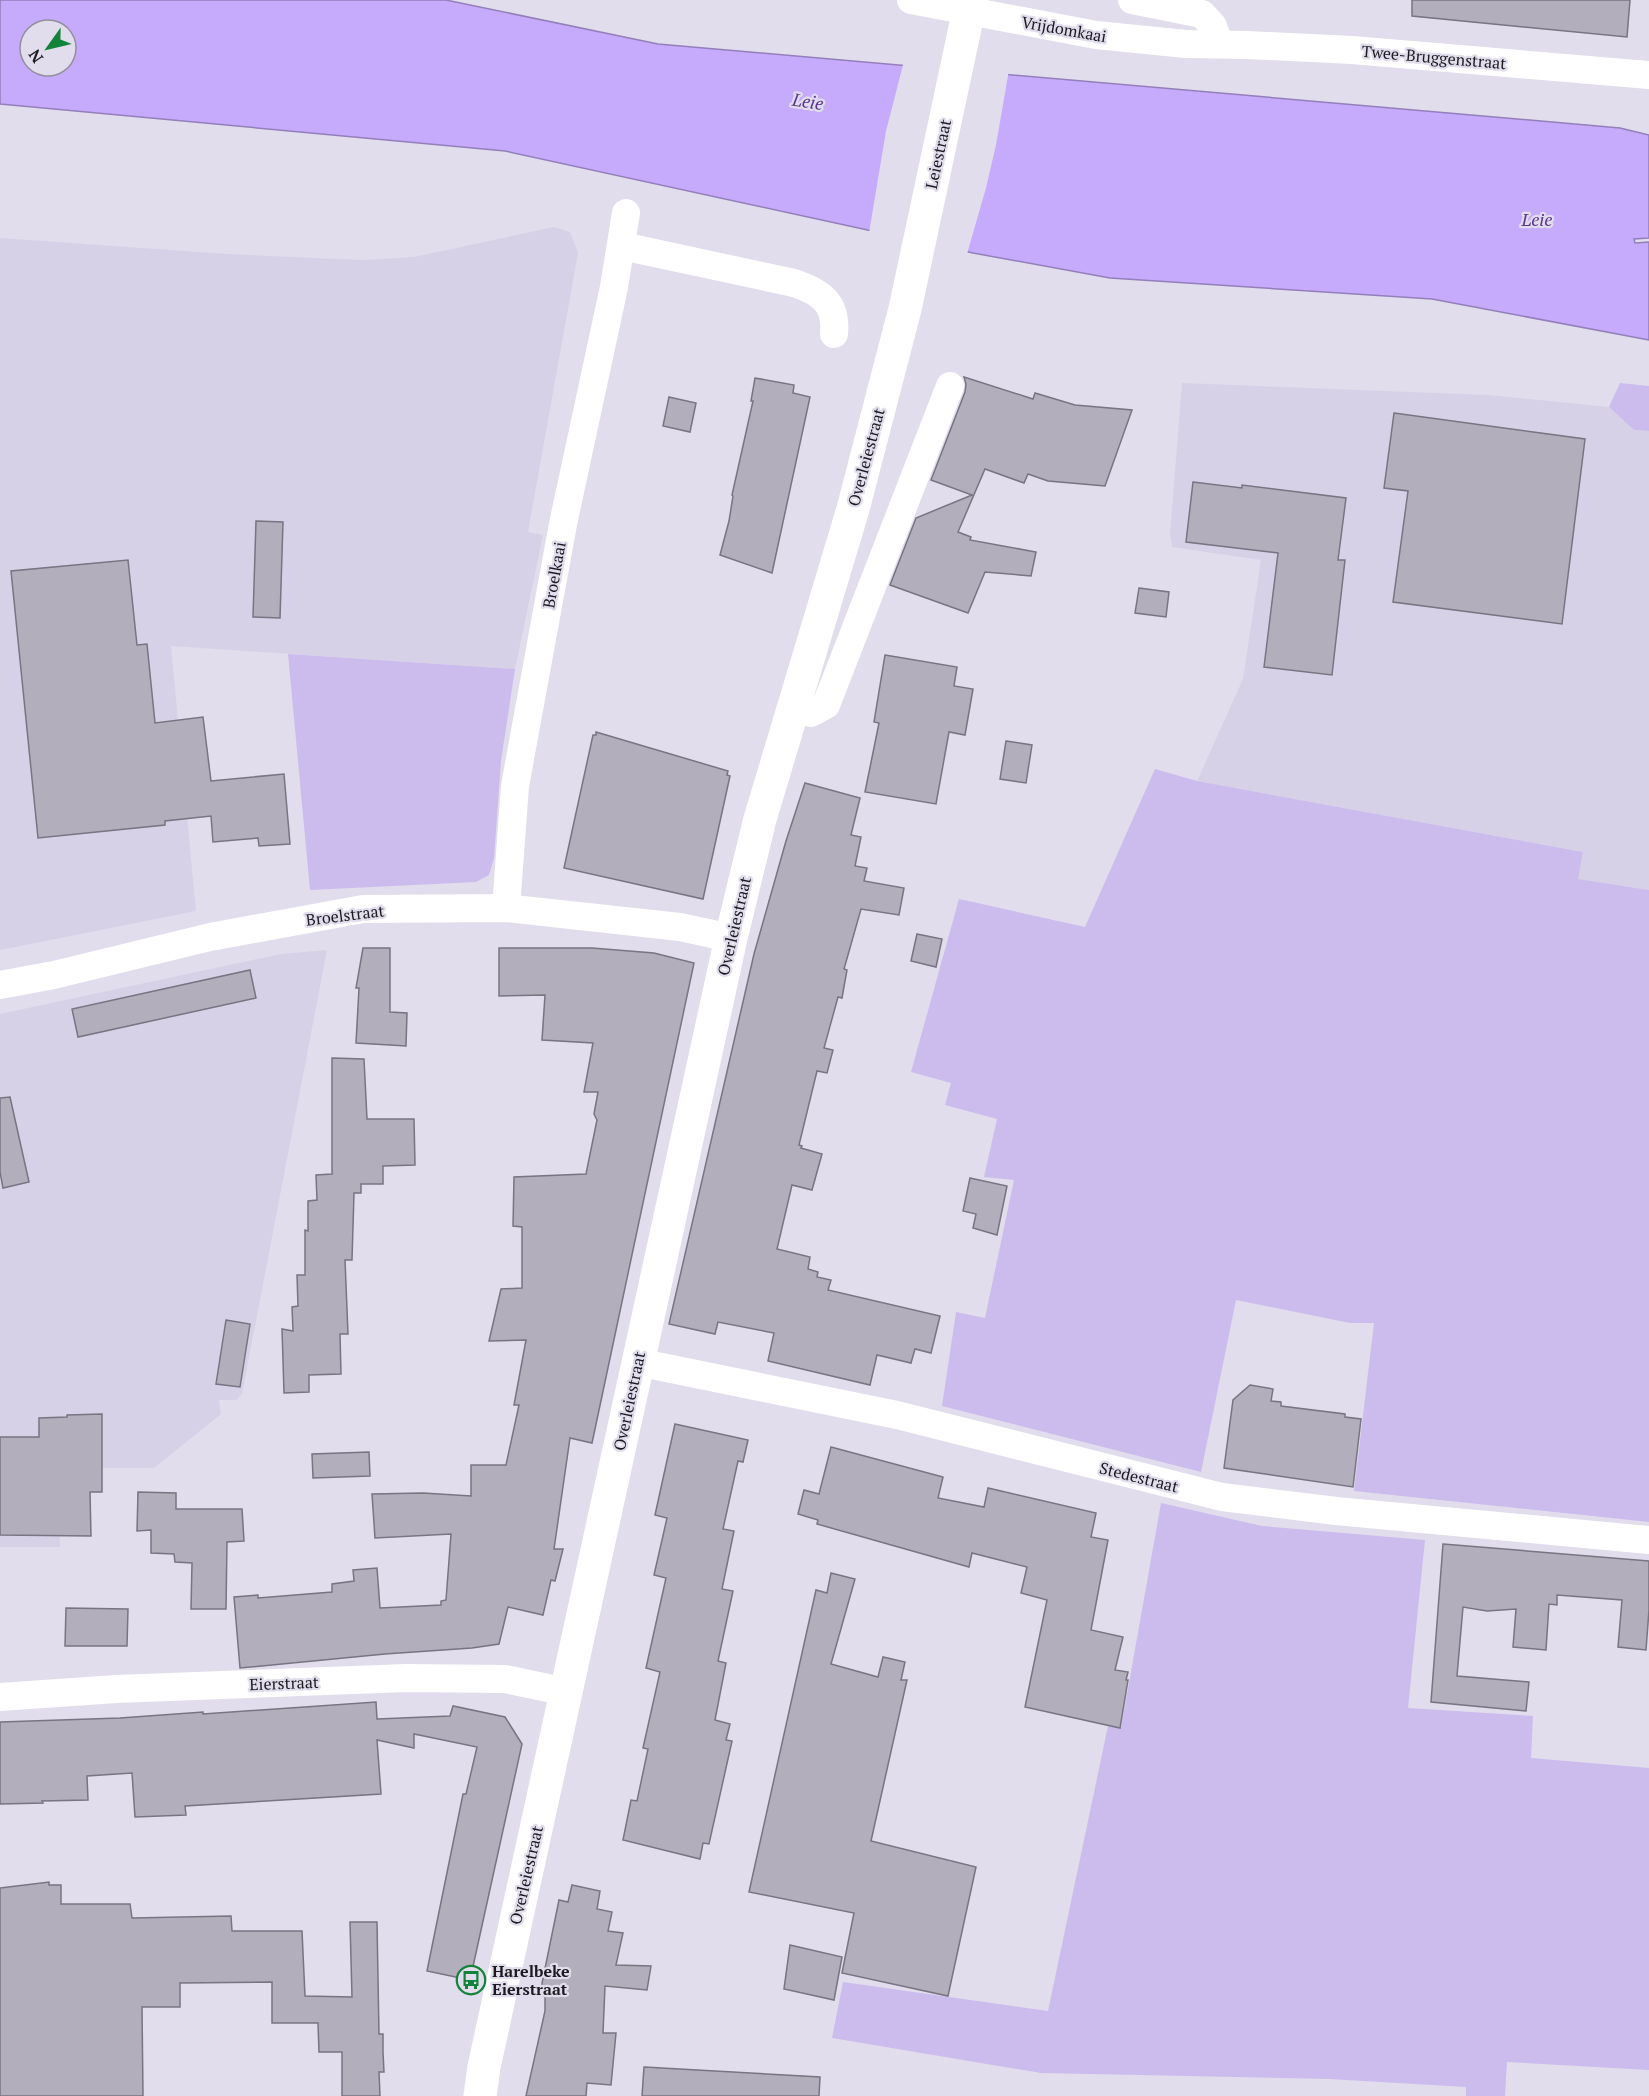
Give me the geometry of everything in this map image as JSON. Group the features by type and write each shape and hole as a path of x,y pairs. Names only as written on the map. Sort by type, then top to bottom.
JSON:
{"main road":[{"name":"Leiestraat","path":"905,309 971,0"},
{"name":"Overleiestraat","path":"480,2096 484,2067 731,938 760,819 853,510 905,309"}],"street":[{"name":"Vrijdomkaai","path":"911,0 1096,35 1186,44 1219,44"},
{"path":"1132,0 1202,14 1213,26 1219,44"},
{"name":"Twee-Bruggenstraat","path":"1219,44 1352,50 1649,75"},
{"name":"Broelkaai","path":"506,908 515,786 563,524 622,246 626,213"},
{"path":"622,246 794,283 812,290 820,294 831,308 835,325 834,334"},
{"path":"792,708 811,712 826,705 950,386"},
{"name":"Broelstraat","path":"0,985 54,975 210,937 363,909 506,908 680,927 731,938"},
{"name":"Stedestraat","path":"637,1362 897,1415 1222,1497 1336,1511 1649,1540"},
{"name":"Eierstraat","path":"0,1697 116,1689 406,1678 505,1679 567,1692"}],"shaded area":[{"path":"554,227 570,232 578,253 528,532 543,535 515,669 171,646 196,911 0,950 0,238 227,254 362,260 414,257"},
{"path":"1182,383 1488,395 1609,407 1634,430 1649,431 1649,890 1578,879 1583,852 1197,781 1243,679 1261,560 1172,547 1170,534"},
{"path":"1620,383 1649,386 1649,431 1634,430 1609,407"},
{"path":"288,654 515,669 501,761 494,858 489,875 476,882 310,890"},
{"path":"1155,769 1197,781 1583,852 1578,879 1649,890 1649,1522 1354,1491 1374,1323 1350,1323 1236,1300 1201,1472 942,1406 956,1312 985,1318 1014,1180 984,1177 997,1119 945,1105 951,1083 911,1072 959,899 1085,927"},
{"path":"327,950 242,1394 237,1400 219,1400 221,1414 154,1468 56,1468 60,1547 0,1547 0,1014 281,954"},
{"path":"1161,1503 1262,1526 1425,1540 1408,1708 1533,1716 1531,1758 1649,1768 1649,2070 1507,2062 1505,2096 1466,2096 1466,2087 1329,2079 1041,2073 832,2038 843,1982 1048,2011 1108,1726 1121,1728"}],"water":[{"name":"Leie","path":"0,0 446,0 658,44 1620,128 1649,135 1649,238 1634,239 1635,243 1649,242 1649,340 1432,299 1110,278 973,253 505,151 0,104"}],"pier":[{"path":"904,61 1009,70 996,145 967,254 869,233 886,131"}],"building":[{"path":"1412,0 1630,0 1627,37 1412,16"},
{"path":"964,377 1033,399 1035,393 1075,405 1132,410 1105,486 1048,481 1028,474 1024,483 985,469 958,532 971,537 970,540 1036,552 1031,576 985,572 968,613 890,585 916,518 972,495 931,480 965,392"},
{"path":"755,378 794,385 793,393 810,397 772,573 720,555 753,401 751,401"},
{"path":"669,397 696,403 690,432 663,426"},
{"path":"1394,413 1585,439 1562,624 1393,602 1408,491 1384,488"},
{"path":"1193,482 1242,488 1242,485 1346,498 1338,560 1345,560 1332,675 1264,667 1278,553 1186,542"},
{"path":"256,521 283,522 280,618 253,617"},
{"path":"128,560 137,645 147,644 155,723 203,717 211,781 284,774 290,844 259,846 258,838 213,842 211,816 165,821 165,825 38,838 11,571"},
{"path":"1139,588 1169,592 1166,617 1135,613"},
{"path":"885,655 957,667 954,686 973,689 965,735 949,732 936,804 865,792 879,723 874,722"},
{"path":"596,732 728,771 727,775 730,776 703,899 564,868 593,735 596,735"},
{"path":"1006,741 1032,745 1026,783 1000,779"},
{"path":"805,783 860,798 851,835 861,837 855,866 867,868 864,881 904,888 899,915 861,909 844,969 847,970 842,998 838,997 824,1048 833,1050 827,1073 817,1071 799,1145 802,1146 801,1148 822,1154 812,1190 792,1185 777,1249 810,1257 808,1269 818,1272 817,1277 831,1280 828,1290 940,1316 931,1353 915,1349 911,1363 877,1355 870,1385 768,1361 774,1333 718,1322 715,1334 669,1324 754,954"},
{"path":"917,934 942,939 936,967 911,961"},
{"path":"363,948 390,948 390,1012 407,1013 406,1046 356,1043 359,988 356,988"},
{"path":"499,948 592,948 654,953 694,963 592,1443 570,1438 554,1549 563,1549 555,1581 551,1580 543,1615 508,1607 499,1644 240,1668 234,1597 258,1595 258,1598 332,1592 332,1584 354,1581 353,1570 377,1568 380,1608 441,1605 441,1601 446,1600 451,1534 375,1538 372,1494 423,1493 471,1496 471,1465 506,1465 519,1405 514,1405 526,1340 489,1341 501,1289 522,1288 522,1227 513,1226 514,1177 586,1174 597,1120 594,1114 598,1092 584,1092 593,1043 542,1040 545,995 499,996"},
{"path":"250,970 256,998 78,1037 72,1009"},
{"path":"332,1058 364,1059 367,1119 414,1119 415,1165 383,1166 383,1184 361,1184 361,1193 354,1193 352,1260 345,1260 348,1334 340,1334 341,1374 309,1375 309,1392 284,1393 282,1329 293,1331 292,1307 298,1306 297,1275 305,1275 305,1230 308,1231 308,1201 317,1200 316,1175 332,1174"},
{"path":"10,1097 29,1182 3,1188 0,1172 0,1098"},
{"path":"970,1178 1007,1186 997,1235 973,1228 976,1214 963,1211"},
{"path":"226,1320 250,1324 240,1387 216,1384"},
{"path":"1250,1385 1273,1389 1271,1401 1281,1402 1281,1406 1345,1414 1345,1417 1361,1419 1353,1487 1224,1468 1233,1400"},
{"path":"102,1414 102,1492 90,1492 91,1536 0,1535 0,1437 39,1437 39,1418"},
{"path":"675,1424 748,1440 743,1462 738,1461 723,1529 734,1531 722,1589 733,1591 718,1661 726,1663 715,1720 730,1724 726,1740 732,1741 709,1844 703,1843 700,1859 623,1840 631,1800 637,1801 648,1749 643,1748 660,1672 646,1668 666,1578 654,1575 667,1518 655,1515"},
{"path":"831,1447 943,1477 938,1498 984,1507 988,1488 1096,1513 1091,1537 1108,1540 1091,1630 1123,1637 1115,1670 1128,1672 1120,1728 1025,1707 1047,1600 1021,1593 1027,1567 972,1553 969,1567 817,1524 818,1520 798,1514 804,1490 819,1494"},
{"path":"369,1452 370,1476 313,1478 312,1454"},
{"path":"138,1492 176,1493 176,1509 242,1509 244,1541 227,1542 226,1609 191,1609 192,1563 175,1562 174,1554 151,1553 151,1530 137,1531"},
{"path":"1443,1544 1649,1561 1646,1650 1618,1647 1622,1600 1557,1595 1557,1605 1549,1604 1546,1650 1513,1647 1516,1609 1487,1611 1463,1607 1457,1676 1529,1682 1526,1711 1431,1702"},
{"path":"831,1573 855,1579 831,1664 878,1677 883,1657 905,1662 901,1680 907,1680 871,1841 976,1867 948,1996 842,1973 854,1913 749,1892 816,1590 827,1593"},
{"path":"66,1608 128,1609 127,1646 65,1646"},
{"path":"376,1702 377,1719 450,1716 453,1706 505,1717 522,1744 470,1980 427,1971 463,1794 466,1794 477,1747 414,1734 414,1748 377,1740 381,1794 185,1806 186,1815 135,1817 132,1773 87,1776 88,1800 0,1804 0,1722 120,1718 203,1712 203,1714"},
{"path":"49,1882 49,1885 61,1885 61,1904 130,1904 132,1918 231,1916 232,1931 302,1931 305,1996 352,1997 350,1922 377,1922 379,2034 383,2034 384,2072 379,2072 380,2096 342,2096 342,2052 319,2052 318,2023 272,2023 272,1982 180,1983 180,2007 142,2007 143,2096 0,2096 0,1888"},
{"path":"572,1885 600,1891 597,1909 612,1912 608,1931 623,1933 616,1965 651,1966 647,1990 605,1986 603,2033 616,2033 611,2085 587,2083 586,2096 526,2096 545,2011 542,1983 559,1900 568,1902"},
{"path":"790,1945 842,1957 834,2000 784,1989"},
{"path":"644,2067 820,2077 819,2096 642,2096"}],"place":[{"name":"Harelbeke Eierstraat","path":"471,1980"}]}
